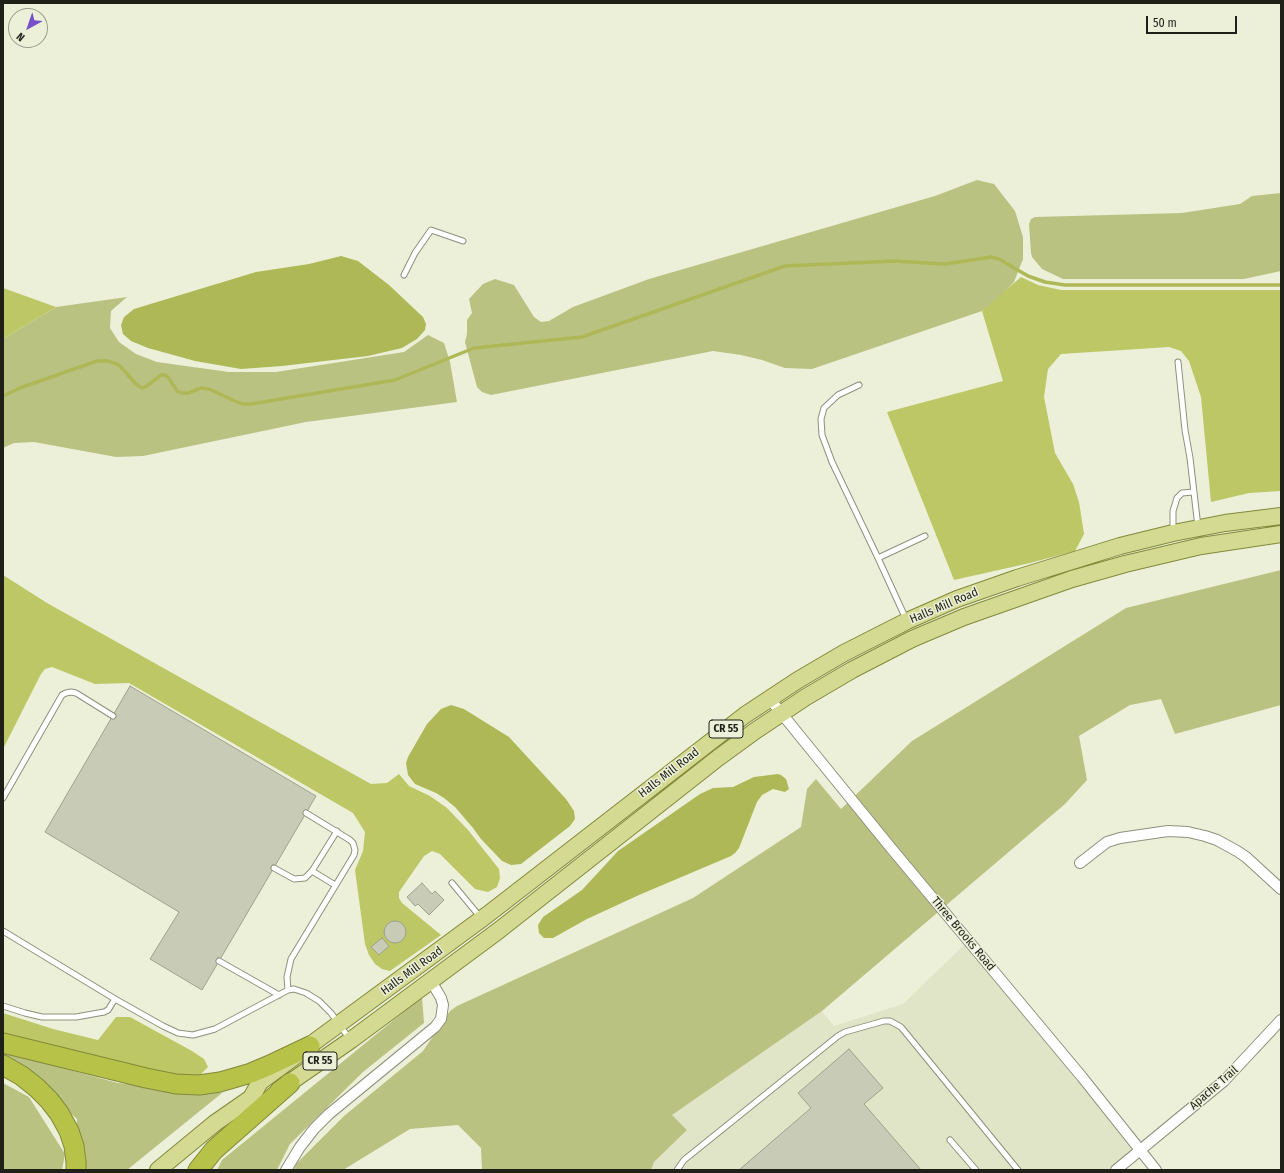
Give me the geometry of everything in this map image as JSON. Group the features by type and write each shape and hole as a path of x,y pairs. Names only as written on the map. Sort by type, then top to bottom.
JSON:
{"highway":[{"path":"3,1043 146,1078 176,1084 199,1085 225,1081 251,1073 310,1046"},
{"path":"3,1065 22,1076 37,1088 59,1113 69,1132 74,1146 76,1170"},
{"path":"198,1170 214,1150 290,1083"}],"main road":[{"name":"Halls Mill Road","path":"252,1098 260,1082 482,919 704,746 769,698 844,653 907,621 957,599 1017,578 1120,546 1173,533 1281,516"},
{"name":"Halls Mill Road","path":"158,1170 215,1123 252,1098 271,1095 351,1040 545,895 718,758 806,697 882,654 994,605 1072,579 1125,564 1207,545 1281,534"},
{"path":"657,806 660,793 696,763 703,755 704,746"}],"street":[{"name":"Three Brooks Road","path":"769,698 891,848 1082,1077 1156,1170"},
{"path":"1080,863 1107,842 1120,838 1168,831 1188,832 1218,840 1237,851 1281,889"},
{"path":"286,1170 300,1147 314,1129 435,1027 441,1019 444,1006 431,981"},
{"name":"Apache Trail","path":"1116,1170 1224,1081 1281,1020"}],"lane":[{"path":"404,276 415,253 431,230 463,241"},
{"path":"1178,362 1198,528"},
{"path":"859,385 838,395 824,408 821,419 822,435 832,462 907,621"},
{"path":"1173,533 1173,511 1177,498 1182,493 1193,492"},
{"path":"878,558 925,536"},
{"path":"3,798 62,695 71,692 76,693 113,716"},
{"path":"288,990 287,977 292,958 354,855 355,850 353,843 350,840 306,813"},
{"path":"274,868 294,879 305,878 312,871 337,831"},
{"path":"312,871 335,885"},
{"path":"452,883 482,919"},
{"path":"3,931 115,999 169,1030 178,1033 193,1035 215,1029 288,990 300,990 312,996 325,1007 351,1040"},
{"path":"219,961 279,995"},
{"path":"3,1006 42,1017 76,1017 104,1012 108,1010 115,999"},
{"path":"677,1170 684,1160 838,1036 845,1032 884,1021 896,1023 902,1027 1018,1170"},
{"path":"950,1140 976,1170"}],"shaded area":[{"path":"977,180 994,184 1015,211 1023,237 1023,259 1014,282 1001,296 982,311 812,369 785,368 741,355 713,351 491,395 482,392 477,387 465,342 467,334 467,320 472,313 469,299 483,284 495,279 514,285 534,317 541,322 549,321 573,307 649,279 935,196"},
{"path":"1281,193 1281,271 1244,279 1063,279 1042,269 1032,257 1031,253 1029,224 1031,219 1035,217 1182,213 1240,204 1252,196"},
{"path":"341,256 358,261 389,285 423,317 426,324 425,330 417,339 402,348 368,356 241,369 195,361 148,348 131,341 123,334 121,325 124,317 134,309 256,272 309,264"},
{"path":"1021,277 1038,285 1061,290 1281,290 1281,491 1249,493 1211,502 1201,397 1189,361 1181,351 1169,347 1061,354 1048,369 1044,397 1055,453 1073,484 1079,502 1084,534 1075,551 954,580 887,412 1003,381 982,311"},
{"path":"3,288 56,307 3,339"},
{"path":"127,297 111,311 110,328 119,342 136,354 157,362 229,372 276,372 404,352 428,335 444,343 450,362 457,402 306,422 143,456 116,457 34,442 14,443 3,448 3,339 56,307"},
{"path":"1281,570 1281,705 1175,734 1161,699 1130,705 1079,736 1087,780 1065,804 822,1011 672,1115 687,1130 654,1162 651,1170 482,1170 481,1148 458,1125 410,1129 343,1170 294,1170 296,1164 344,1116 423,1051 450,1011 457,1006 693,898 801,827 807,789 816,779 841,809 912,741 1126,608"},
{"path":"3,575 47,603 371,784 387,783 399,774 409,786 430,796 447,808 468,830 499,869 500,878 497,887 488,892 475,889 440,854 432,851 424,856 399,892 399,898 402,903 441,935 390,971 382,969 375,964 369,955 365,944 355,870 363,851 365,832 353,813 129,683 95,684 52,667 45,669 41,674 3,749"},
{"path":"451,705 464,709 509,737 566,799 574,811 575,819 570,826 521,864 511,865 502,861 481,839 455,807 436,793 415,784 408,775 406,763 408,757 427,724 441,709"},
{"path":"778,774 786,779 789,789 785,792 773,789 762,795 757,802 739,848 731,856 639,895 587,919 553,938 544,938 539,933 538,925 543,917 582,890 618,851 700,794 713,788 733,787 754,777"},
{"path":"966,943 1132,1149 1107,1170 651,1170 654,1162 687,1130 671,1115 822,1011 834,1026 903,1004"},
{"path":"422,997 424,1023 363,1072 290,1144 277,1170 217,1170 222,1160"},
{"path":"3,1013 53,1029 98,1040 116,1017 130,1017 192,1051 204,1059 208,1067 200,1075 184,1078 3,1036"},
{"path":"3,1052 118,1083 222,1093 127,1170 76,1170 77,1119 3,1054"},
{"path":"3,1083 29,1097 65,1154 62,1170 3,1170"}],"building":[{"path":"130,686 316,796 202,990 150,959 179,912 45,832"},
{"path":"422,883 432,894 435,891 444,900 429,915 418,904 415,906 407,897"},
{"path":"395,921 403,924 406,932 403,940 395,943 387,940 384,932 387,924"},
{"path":"382,938 389,946 379,955 371,947"},
{"path":"849,1049 883,1088 864,1104 921,1170 739,1170 811,1108 798,1093"}],"waterway":[{"path":"3,396 20,388 97,361 108,361 119,365 136,384 142,388 161,375 165,375 177,391 182,393 188,393 201,388 209,389 237,402 251,404 395,380 474,348 582,337 785,266 894,261 945,264 991,257 999,259 1028,276 1045,282 1065,285 1281,285"}]}
